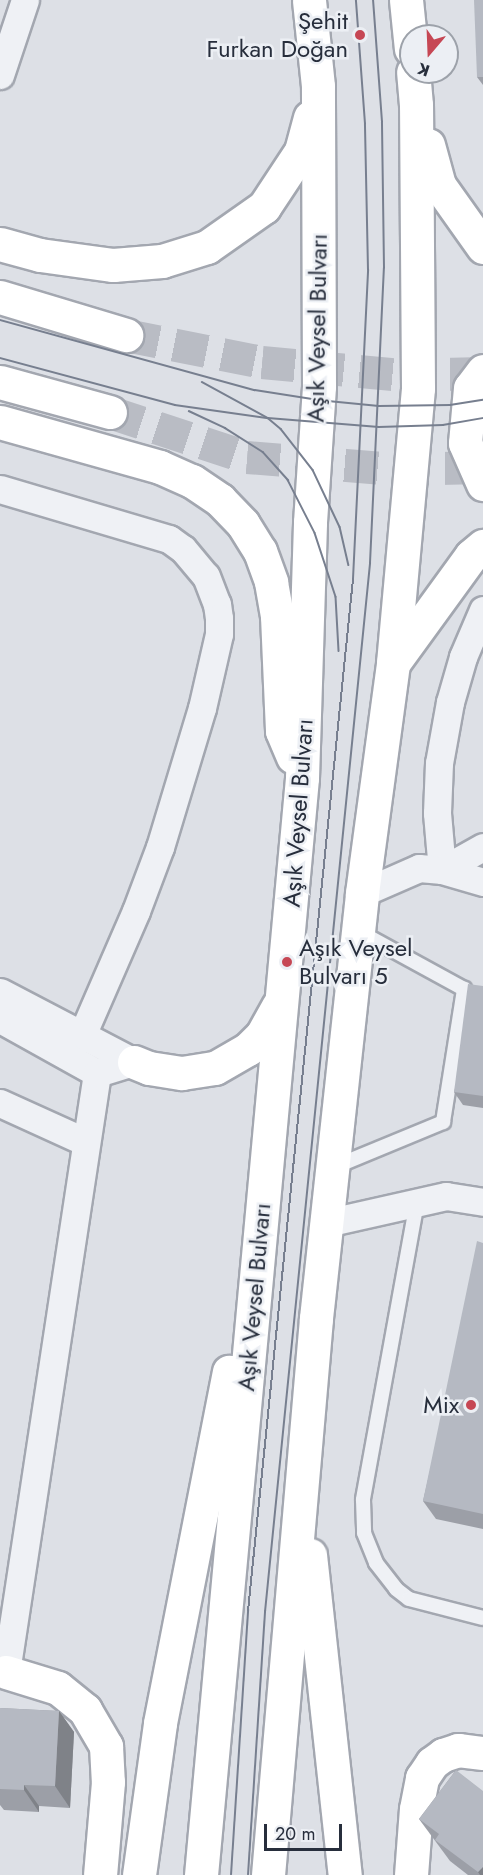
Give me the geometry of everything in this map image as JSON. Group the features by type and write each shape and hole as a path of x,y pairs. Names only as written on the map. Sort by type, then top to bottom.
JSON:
{"main road":[{"name":"Aşık Veysel Bulvarı","path":"201,1875 280,1002 287,962 302,778 310,522 319,386 318,86 309,0"},
{"path":"406,0 408,24"},
{"path":"268,1875 326,1223 357,930 393,663 418,388 414,84"},
{"path":"0,244 40,255 113,265 162,261 207,247 264,207 302,151 318,86"},
{"path":"416,105 439,185 483,247"},
{"path":"0,297 126,335"},
{"path":"483,371 470,388 465,443 483,484"},
{"path":"0,382 110,412"},
{"path":"0,422 160,467 192,481 220,500 243,524 260,551 271,582 277,616 282,731 302,778"},
{"path":"393,663 471,556 483,546"},
{"path":"134,1062 149,1068 182,1073 214,1068 248,1049 262,1035 280,1002"},
{"path":"139,1875 160,1723 262,1206"},
{"path":"302,1481 345,1875"},
{"path":"6,1672 58,1688 85,1710 106,1746 108,1782 100,1875"},
{"path":"411,1875 416,1801 422,1778 432,1763 443,1755 458,1750 483,1753"}],"street":[{"path":"0,75 25,0"},
{"path":"0,489 169,539 183,549 206,576 213,590 219,618 219,634 202,708 160,847 136,911 82,1035"},
{"path":"442,870 438,813 439,763 450,702 463,657 483,610"},
{"path":"442,870 483,847"},
{"path":"362,892 419,868 442,870 483,882"},
{"path":"0,992 134,1062"},
{"path":"0,1019 97,1073 134,1062"},
{"path":"6,1672 97,1073"},
{"path":"0,1102 86,1142"},
{"path":"326,1223 446,1196 483,1202"}],"lane":[{"path":"332,1168 443,1122 464,989 357,930"},
{"path":"417,1202 363,1500 364,1533 376,1563 396,1589 409,1599 483,1618"}],"building":[{"path":"474,0 483,0 483,77 477,77"},
{"path":"468,984 483,986 483,1096 454,1092"},
{"path":"477,1241 483,1243 483,1514 423,1501"},
{"path":"0,1708 59,1711 55,1786 24,1785 24,1790 0,1789"},
{"path":"456,1770 483,1791 483,1867 478,1872 435,1840 439,1834 419,1819"}],"tunnel":[{"path":"126,335 262,362 401,375 483,373"},
{"path":"110,412 247,457 396,469 483,467"}],"tram line":[{"path":"231,1875 248,1611 353,579 368,270 365,124 356,0"},
{"path":"248,1875 265,1612 370,563 384,268 382,122 373,0"},
{"path":"0,320 255,390 318,400 379,406 450,405 483,400"},
{"path":"0,358 175,405 268,418 379,427 443,425 483,418"},
{"path":"202,382 268,418 281,429 313,470 340,527 349,565"},
{"path":"189,411 225,428 263,452 288,480 315,533 336,597 339,651"}],"place":[{"name":"Şehit Furkan Doğan","path":"360,35"},
{"name":"Aşık Veysel Bulvarı 5","path":"287,962"},
{"name":"Mix","path":"471,1405"}]}
